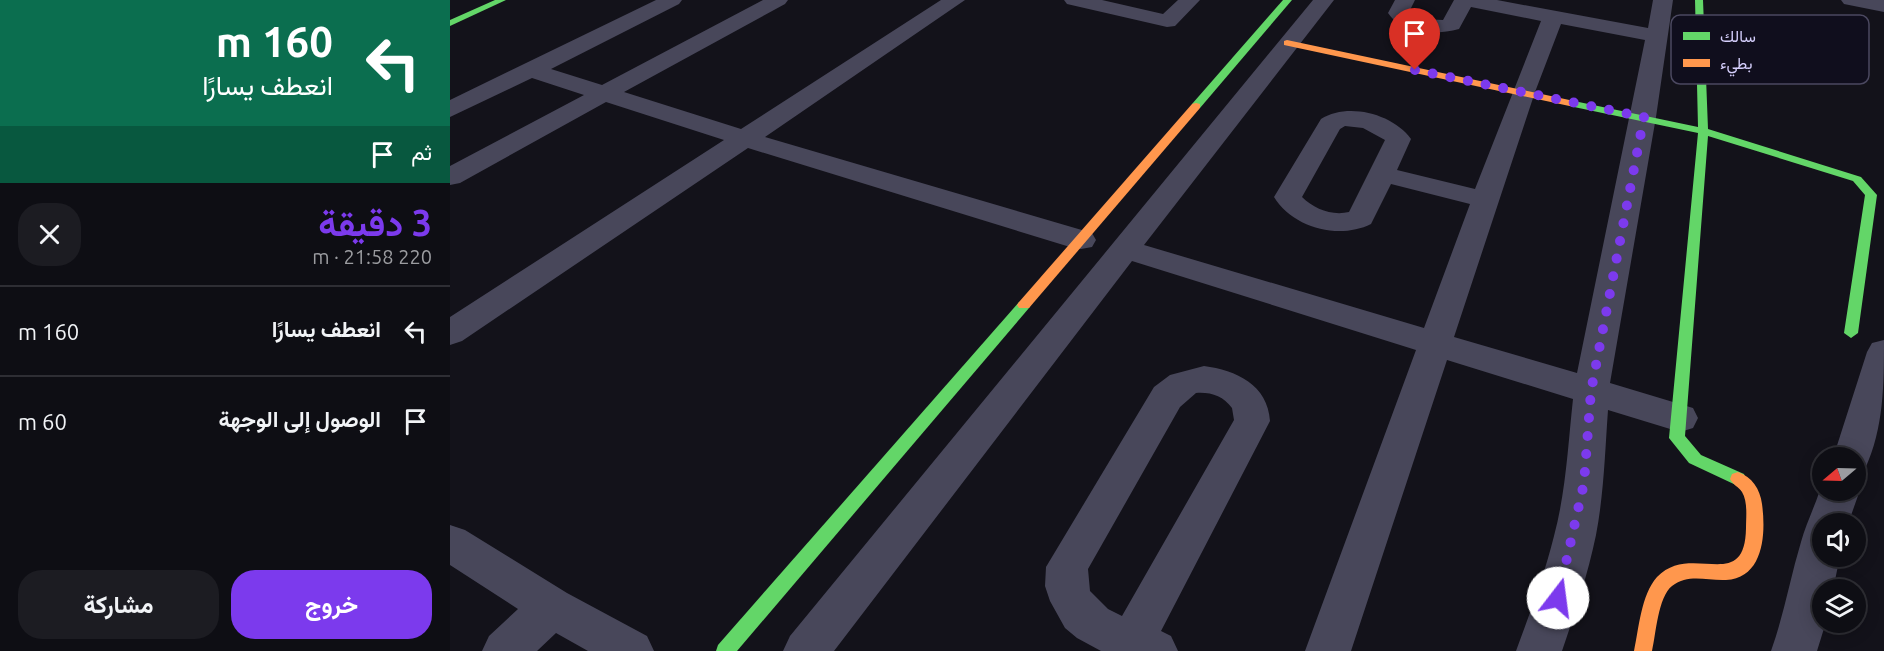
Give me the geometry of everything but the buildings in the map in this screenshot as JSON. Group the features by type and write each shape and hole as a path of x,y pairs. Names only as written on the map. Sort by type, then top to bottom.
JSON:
{"main road":[{"path":"450,23 502,0"},
{"path":"725,651 1288,0"},
{"path":"1699,0 1699,15"},
{"path":"1287,43 1644,117 1703,131 1846,174 1869,190 1871,195 1851,333"},
{"path":"1643,651 1658,591 1665,579 1688,572 1722,574 1739,569 1754,553 1750,489 1738,479 1697,463 1686,453 1677,438 1703,131 1702,84"}],"street":[{"path":"450,110 672,0"},
{"path":"450,177 778,0"},
{"path":"450,333 955,0"},
{"path":"1074,0 1167,21 1190,0"},
{"path":"806,651 1287,43 1324,0"},
{"path":"1405,0 1398,13 1403,18 1439,27 1451,24 1465,0 1657,36"},
{"path":"1539,651 1558,598 1575,535 1584,483 1591,391 1644,117 1663,0"},
{"path":"1851,0 1884,6"},
{"path":"1328,651 1437,344 1523,92 1553,17"},
{"path":"530,70 745,139 1081,240"},
{"path":"1382,174 1486,200"},
{"path":"1124,249 1680,418"},
{"path":"1855,447 1884,352"},
{"path":"1208,379 1246,396 1253,411 1252,421 1143,646 1099,627 1078,612 1066,590 1066,567 1167,397 1183,383 1208,379"},
{"path":"450,543 552,607 631,651"},
{"path":"1794,651 1807,612 1816,567"},
{"path":"505,651 552,607"}],"traffic: fast":[{"path":"450,23 502,0"},
{"path":"1196,106 1288,0"},
{"path":"1699,0 1699,15"},
{"path":"1702,84 1703,131 1677,438 1695,459 1738,479"},
{"path":"1574,104 1703,131 1857,179 1871,195 1851,333"},
{"path":"725,651 1024,305"}],"traffic: slow":[{"path":"1287,43 1574,104"},
{"path":"1024,305 1196,106"},
{"path":"1643,651 1653,604 1665,581 1679,572 1739,570 1748,561 1754,542 1754,504 1748,488 1738,479"}],"route":[{"path":"1415,70 1644,117 1591,391 1590,435 1575,535 1558,598"}]}
